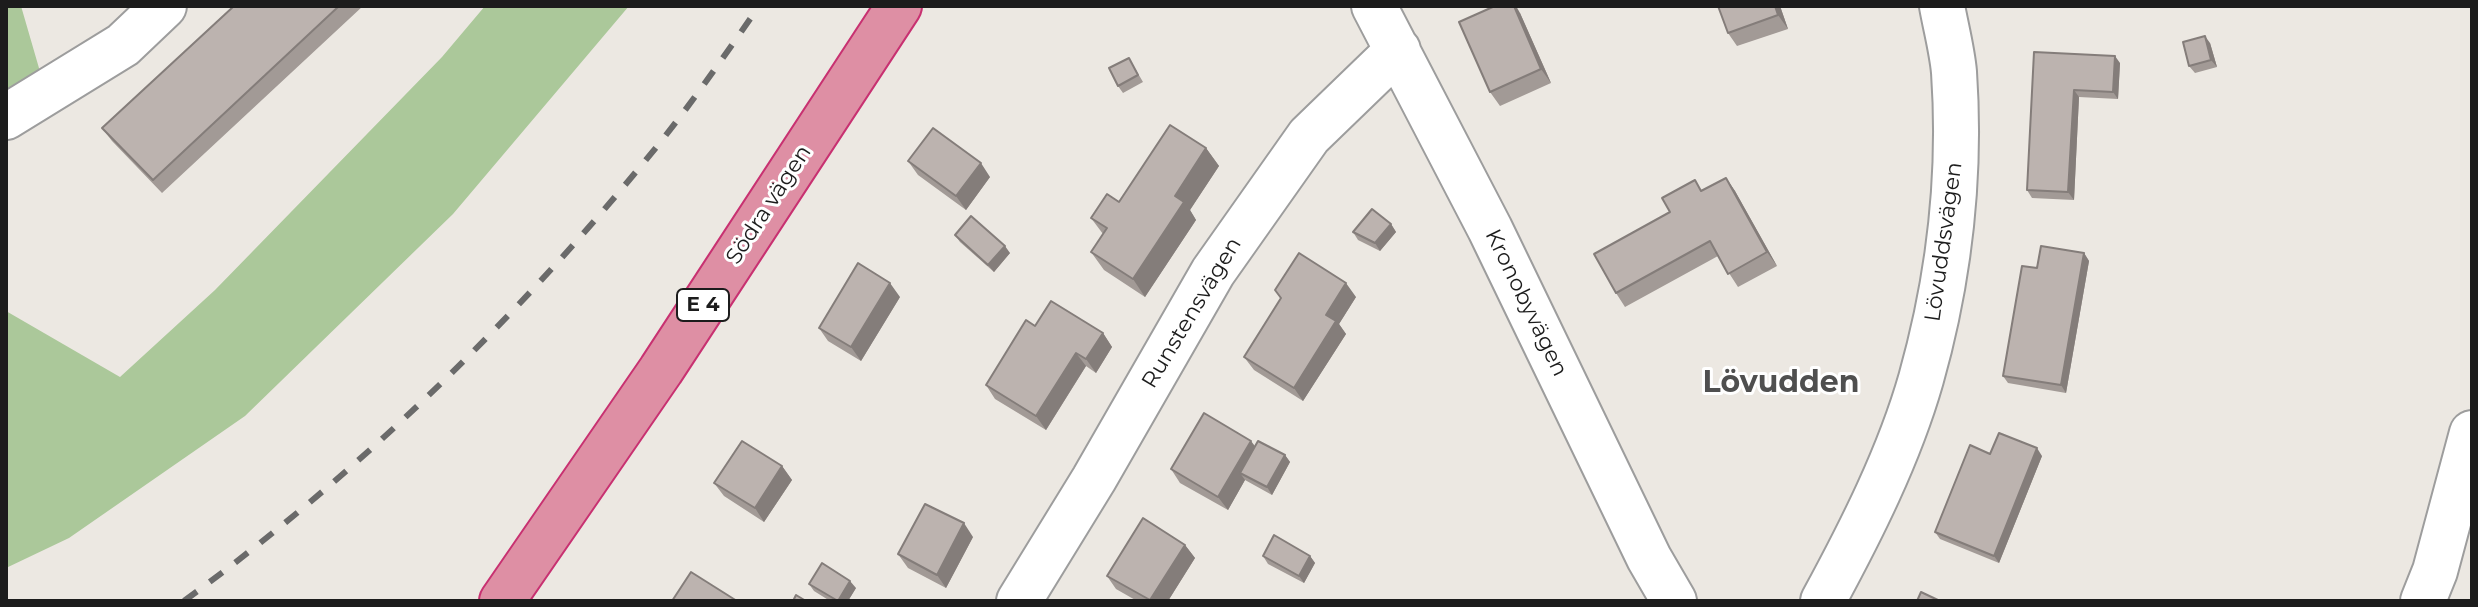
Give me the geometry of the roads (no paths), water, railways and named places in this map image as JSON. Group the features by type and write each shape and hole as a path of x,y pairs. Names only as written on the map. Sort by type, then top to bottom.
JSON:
{"highway":[{"name":"Södra vägen","path":"502,601 661,370 899,6"}],"street":[{"path":"6,117 123,45 164,6"},
{"name":"Kronobyvägen","path":"1374,6 1490,229 1649,558 1674,601"},
{"name":"Lövuddsvägen","path":"1823,601 1889,464 1921,380 1940,298 1957,145 1953,69 1942,6"},
{"name":"Runstensvägen","path":"1019,601 1094,479 1213,272 1309,136 1398,50"},
{"path":"2423,601 2435,571 2472,433"}],"railway":[{"path":"184,601 308,504 368,452 482,343 589,227 656,148 759,6"}],"district":[{"name":"Lövudden","path":"1781,383"}]}
